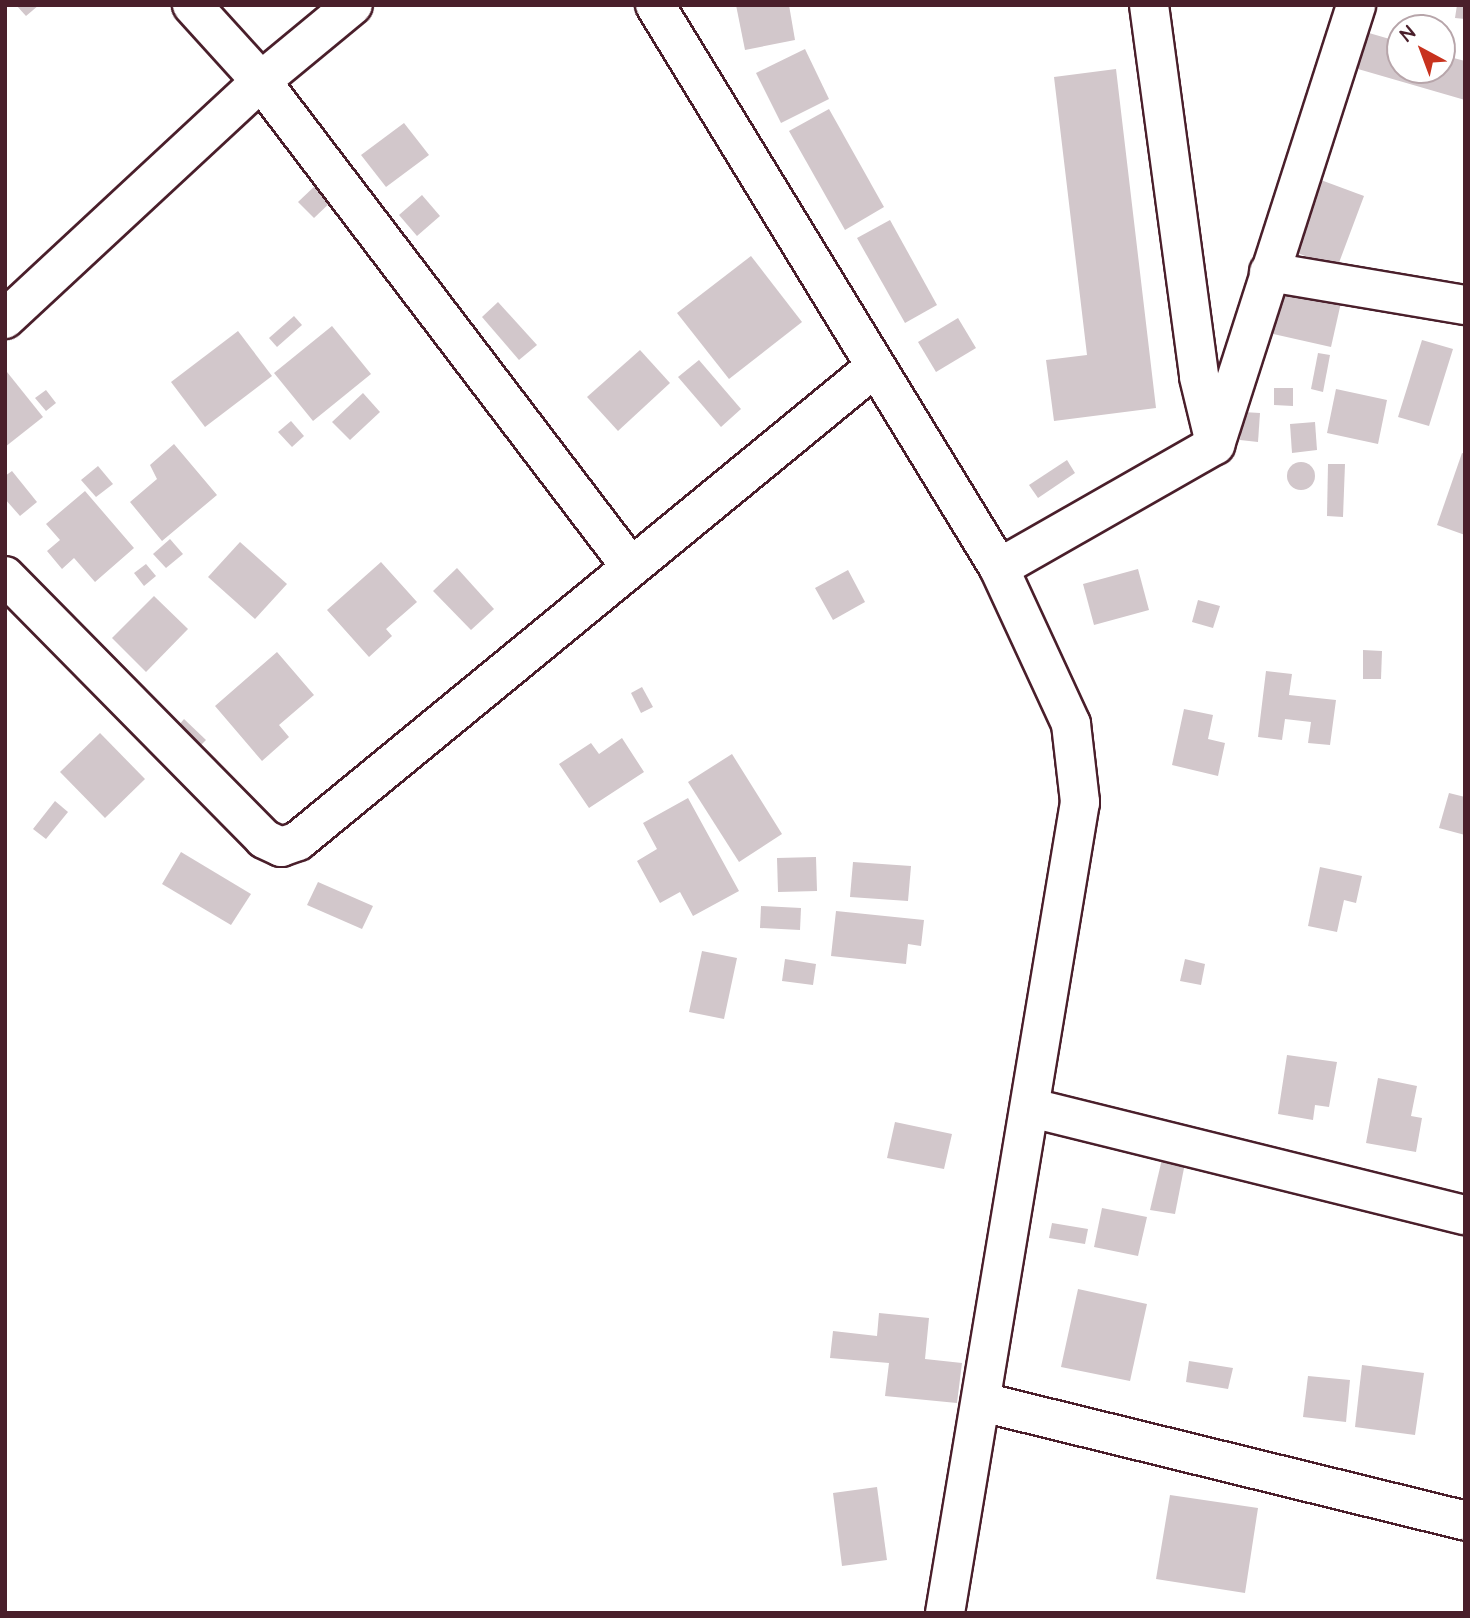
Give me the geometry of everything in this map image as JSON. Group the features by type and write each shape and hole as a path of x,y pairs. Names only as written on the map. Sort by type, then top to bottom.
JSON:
{"street":[{"path":"192,5 261,81 631,568"},
{"path":"5,319 261,81 354,5"},
{"path":"654,5 999,568 1071,724 1080,803 1032,1108 946,1613"},
{"path":"1149,5 1199,377 1215,445"},
{"path":"999,568 1215,445 1356,5"},
{"path":"1269,272 1465,305"},
{"path":"5,576 264,839 281,847 298,841 874,368"},
{"path":"1032,1108 1465,1215"},
{"path":"982,1402 1465,1521"}],"building":[{"path":"16,5 39,5 26,16"},
{"path":"736,5 789,5 795,40 745,50"},
{"path":"1457,5 1465,5 1465,19 1456,18"},
{"path":"1369,33 1386,38 1386,77 1358,69"},
{"path":"805,49 829,99 781,123 756,73"},
{"path":"1456,59 1465,61 1465,100 1410,84 1456,84"},
{"path":"1116,69 1156,408 1054,421 1046,360 1087,355 1054,77"},
{"path":"829,109 884,207 845,230 789,131"},
{"path":"404,123 429,155 386,187 361,155"},
{"path":"1310,176 1364,196 1337,268 1284,248"},
{"path":"318,183 334,199 314,218 298,202"},
{"path":"422,195 440,216 417,236 399,215"},
{"path":"890,220 937,305 905,323 857,238"},
{"path":"751,256 802,322 729,379 677,313"},
{"path":"1279,285 1342,298 1331,347 1269,333"},
{"path":"498,302 537,345 519,360 482,317"},
{"path":"294,316 302,325 277,347 269,338"},
{"path":"958,318 976,348 936,372 918,342"},
{"path":"332,326 371,374 313,421 274,373"},
{"path":"238,331 272,376 205,427 171,382"},
{"path":"1422,340 1453,349 1429,426 1398,417"},
{"path":"640,350 670,383 618,431 587,397"},
{"path":"1318,353 1330,355 1323,392 1311,389"},
{"path":"699,360 741,409 721,427 678,377"},
{"path":"7,372 43,417 5,447 5,373"},
{"path":"1274,388 1293,388 1293,406 1274,405"},
{"path":"1336,389 1387,400 1378,444 1327,433"},
{"path":"46,390 56,403 46,411 35,398"},
{"path":"363,393 380,412 350,440 332,422"},
{"path":"1243,412 1260,413 1258,442 1240,440"},
{"path":"291,421 304,436 292,447 278,432"},
{"path":"1315,422 1317,450 1292,453 1290,424"},
{"path":"174,444 217,495 162,541 130,502 157,479 150,465"},
{"path":"1462,453 1465,454 1465,535 1437,525"},
{"path":"1067,460 1075,473 1038,498 1029,485"},
{"path":"1301,462 1311,466 1315,476 1311,486 1301,490 1291,486 1287,476 1291,466"},
{"path":"1328,464 1345,464 1343,517 1327,516"},
{"path":"98,466 113,484 96,497 81,480"},
{"path":"12,471 37,502 20,516 5,499 5,476"},
{"path":"85,491 134,548 95,582 74,558 62,569 47,551 60,540 46,524"},
{"path":"170,539 183,554 166,568 153,554"},
{"path":"240,542 287,584 255,619 208,577"},
{"path":"381,562 417,602 386,629 392,636 369,657 327,610"},
{"path":"146,564 156,576 144,586 134,573"},
{"path":"457,568 494,609 471,630 433,591"},
{"path":"1138,569 1149,610 1094,625 1083,584"},
{"path":"848,570 865,602 833,620 815,588"},
{"path":"154,596 188,629 146,672 112,638"},
{"path":"1198,600 1220,606 1213,628 1192,622"},
{"path":"1363,650 1382,651 1381,679 1363,679"},
{"path":"277,652 314,695 279,725 289,737 262,761 215,706"},
{"path":"1266,671 1292,674 1289,695 1336,700 1330,745 1308,743 1311,722 1285,719 1282,740 1258,737"},
{"path":"642,687 653,707 641,713 631,693"},
{"path":"1184,709 1213,715 1208,739 1225,743 1218,776 1172,765"},
{"path":"184,719 206,740 190,756 169,737"},
{"path":"100,733 145,779 105,818 60,772"},
{"path":"622,738 644,772 589,808 559,764 591,743 599,754"},
{"path":"732,754 782,834 739,862 688,782"},
{"path":"1449,793 1465,797 1465,835 1439,828"},
{"path":"688,798 739,891 693,916 680,892 660,903 637,861 657,849 643,823"},
{"path":"55,801 68,812 46,839 33,829"},
{"path":"181,852 251,894 231,925 162,884"},
{"path":"816,857 817,891 778,892 777,858"},
{"path":"853,862 911,866 908,901 850,897"},
{"path":"1320,867 1362,876 1356,903 1344,900 1337,932 1308,926"},
{"path":"318,882 373,906 362,929 307,905"},
{"path":"761,906 801,908 800,930 760,928"},
{"path":"836,911 924,920 921,946 908,944 906,964 831,956"},
{"path":"702,951 737,958 724,1019 689,1012"},
{"path":"785,959 816,964 813,985 782,981"},
{"path":"1185,959 1205,964 1201,985 1180,981"},
{"path":"1287,1055 1337,1062 1329,1107 1315,1105 1313,1120 1278,1114"},
{"path":"1378,1078 1417,1086 1411,1116 1422,1118 1416,1152 1366,1143"},
{"path":"895,1122 952,1134 944,1169 887,1158"},
{"path":"1162,1159 1185,1163 1175,1214 1150,1210"},
{"path":"1102,1208 1147,1217 1138,1256 1094,1247"},
{"path":"1052,1223 1088,1229 1085,1244 1049,1238"},
{"path":"1078,1289 1147,1304 1130,1381 1061,1367"},
{"path":"879,1313 929,1318 925,1359 962,1363 957,1403 885,1396 889,1363 830,1358 833,1331 877,1336"},
{"path":"1189,1361 1233,1368 1228,1389 1186,1382"},
{"path":"1362,1365 1424,1373 1415,1435 1355,1427"},
{"path":"1308,1376 1350,1380 1346,1422 1303,1417"},
{"path":"877,1487 887,1560 842,1566 833,1493"},
{"path":"1170,1495 1258,1508 1245,1593 1156,1579"}]}
